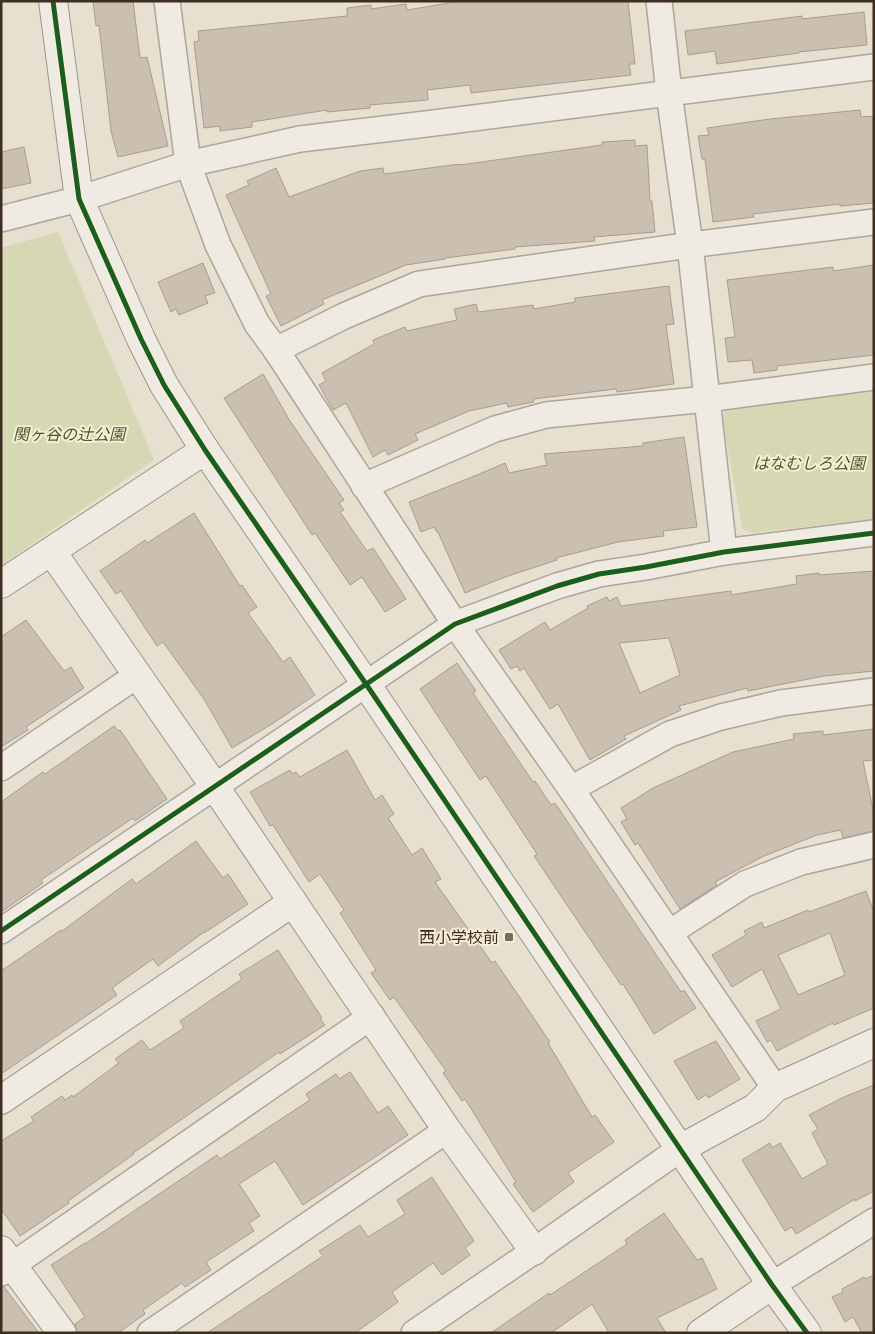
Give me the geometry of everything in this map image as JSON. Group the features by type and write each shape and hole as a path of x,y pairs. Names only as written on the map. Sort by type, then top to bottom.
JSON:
{"street":[{"path":"53,1 79,199 141,339 164,385 205,450 366,684 772,1285 807,1333"},
{"path":"659,1 669,93 690,245 724,552"},
{"path":"171,2 188,164 218,245 256,324 276,350 455,624 571,788 775,1088"},
{"path":"1,218 79,199 188,164 300,139 874,67"},
{"path":"276,350 344,316 419,284 690,245 874,222"},
{"path":"364,486 494,429 546,415 707,399 874,377"},
{"path":"1,584 205,450"},
{"path":"1,931 455,624 557,586 599,574 724,552 874,533"},
{"path":"52,552 372,1016 447,1130 534,1251"},
{"path":"1,768 136,676"},
{"path":"571,788 670,734 721,717 781,703 874,691"},
{"path":"669,934 745,884 801,862 874,845"},
{"path":"1,1100 292,902"},
{"path":"62,1333 5,1263 372,1016"},
{"path":"414,1333 680,1149 755,1108 775,1088 874,1044"},
{"path":"150,1333 447,1130"},
{"path":"701,1333 772,1285 873,1222"}],"green space":[{"name":"関ヶ谷の辻公園","path":"58,232 154,460 1,565 1,248"},
{"name":"はなむしろ公園","path":"874,390 874,519 751,533 742,528 722,416 727,410"}],"building":[{"path":"93,1 133,1 140,58 147,57 168,146 118,157 111,131 99,25 96,26"},
{"path":"449,1 628,1 635,64 629,64 631,75 471,93 470,85 427,90 428,100 370,105 370,108 327,112 327,110 252,122 252,127 220,131 220,126 204,128 194,42 199,41 198,31 347,16 347,8 371,5 371,9 406,4 407,10 449,3"},
{"path":"864,12 867,45 799,52 717,64 715,51 688,55 685,31 802,16 802,19"},
{"path":"860,110 861,117 874,116 874,203 840,206 840,204 753,214 754,217 713,222 705,159 702,159 698,136 709,135 707,128 770,119"},
{"path":"635,140 635,146 647,145 650,201 652,201 655,232 594,237 595,241 515,247 515,249 406,265 322,300 324,304 281,326 266,296 271,294 226,195 249,185 247,181 276,168 289,197 360,171 383,168 384,174 602,145 602,142"},
{"path":"24,147 31,183 1,189 1,152"},
{"path":"203,263 215,293 205,296 208,303 179,315 176,309 171,312 158,282"},
{"path":"874,265 874,355 777,366 777,370 754,373 752,360 728,362 725,338 735,337 727,280 833,267 833,271"},
{"path":"669,286 674,324 666,325 674,384 617,392 616,389 533,399 534,402 508,407 507,403 469,411 415,434 418,440 388,455 385,450 373,457 346,403 333,410 319,385 326,381 322,373 374,344 373,340 405,327 407,331 457,320 454,309 476,304 478,312 533,305 534,309 575,302 575,298"},
{"path":"263,374 290,421 344,500 339,503 344,510 340,512 367,551 373,548 406,599 385,612 362,577 350,585 315,533 312,535 224,398"},
{"path":"684,437 697,527 663,531 664,536 618,542 556,558 557,560 505,577 465,593 438,532 434,527 421,532 409,502 505,463 509,473 547,465 544,454 643,446 643,443"},
{"path":"194,513 240,586 242,585 257,607 248,613 283,662 290,657 315,695 232,748 204,699 163,642 157,646 121,591 116,594 100,571 145,540 147,543"},
{"path":"874,571 874,671 824,676 748,691 747,688 679,706 681,710 624,736 626,739 590,760 558,704 550,709 524,668 520,671 517,666 511,669 499,650 545,622 550,630 588,608 587,606 607,597 609,601 617,597 621,606 731,591 731,595 797,584 796,576 819,573 819,575","holes":["669,638 680,675 640,693 619,643"]},
{"path":"26,620 64,671 71,667 84,688 26,727 28,730 1,747 1,637"},
{"path":"457,663 476,691 473,693 533,782 535,781 551,805 555,803 681,992 684,990 696,1008 654,1034 623,984 621,985 534,856 537,854 486,776 480,780 420,689"},
{"path":"114,726 118,731 120,730 167,799 135,821 133,818 41,880 43,883 1,912 1,802"},
{"path":"874,729 874,760 863,761 874,815 874,831 843,838 841,830 817,835 764,856 715,882 717,885 680,909 638,843 635,845 621,822 627,819 621,808 653,788 733,752 794,739 793,734 823,731 823,735"},
{"path":"347,750 375,800 382,795 394,814 388,818 412,855 422,848 441,879 435,882 492,963 495,961 550,1042 548,1043 592,1117 595,1115 614,1142 568,1173 574,1182 533,1212 513,1184 516,1182 465,1099 462,1101 443,1073 446,1071 394,997 390,1000 371,973 376,970 340,913 344,910 320,874 309,882 273,825 270,826 250,792 290,770 292,774 296,772 300,777"},
{"path":"196,841 223,878 228,874 248,904 204,932 158,966 153,959 112,988 117,995 1,1074 1,971 62,931 132,879 136,884"},
{"path":"866,891 874,912 874,1008 834,1025 833,1023 777,1051 771,1040 767,1042 756,1021 781,1009 762,969 732,987 712,955 746,935 744,931 762,922 764,928 808,910 809,912","holes":["830,933 845,975 798,995 778,955"]},
{"path":"278,950 325,1025 280,1054 279,1052 133,1153 68,1201 69,1203 20,1236 1,1209 1,1141 34,1121 31,1117 62,1096 65,1100 72,1095 73,1097 119,1063 115,1059 142,1040 150,1050 184,1028 180,1021 242,979 239,974"},
{"path":"716,1041 740,1079 708,1098 707,1094 698,1100 674,1061"},
{"path":"350,1072 378,1113 388,1106 408,1135 303,1205 275,1161 239,1184 260,1216 249,1223 254,1231 206,1262 211,1270 185,1287 182,1283 143,1310 145,1314 118,1333 77,1333 75,1324 85,1317 51,1265 217,1155 220,1159 310,1100 306,1094 336,1074 339,1079"},
{"path":"874,1085 874,1191 855,1201 855,1199 796,1234 792,1227 785,1231 742,1160 770,1143 772,1148 780,1143 802,1179 828,1164 812,1133 818,1129 809,1115 844,1097"},
{"path":"432,1177 474,1241 465,1248 470,1255 442,1275 433,1263 392,1292 398,1302 355,1333 207,1333 323,1256 319,1251 360,1225 368,1237 405,1214 397,1200"},
{"path":"664,1213 697,1260 702,1258 717,1289 657,1318 666,1333 609,1333 592,1304 551,1333 491,1333 549,1293 550,1295 627,1244 625,1240"},
{"path":"874,1275 874,1333 862,1333 853,1317 845,1322 832,1297 843,1292 842,1289 864,1277 865,1279"},
{"path":"1,1287 4,1287 39,1333 1,1333"}],"cycle path":[{"path":"53,1 79,199 141,339 164,385 205,450 366,684 772,1285 807,1333"},
{"path":"1,931 455,624 557,586 599,574 724,552 874,533"}],"place":[{"name":"西小学校前","path":"509,937"}]}
